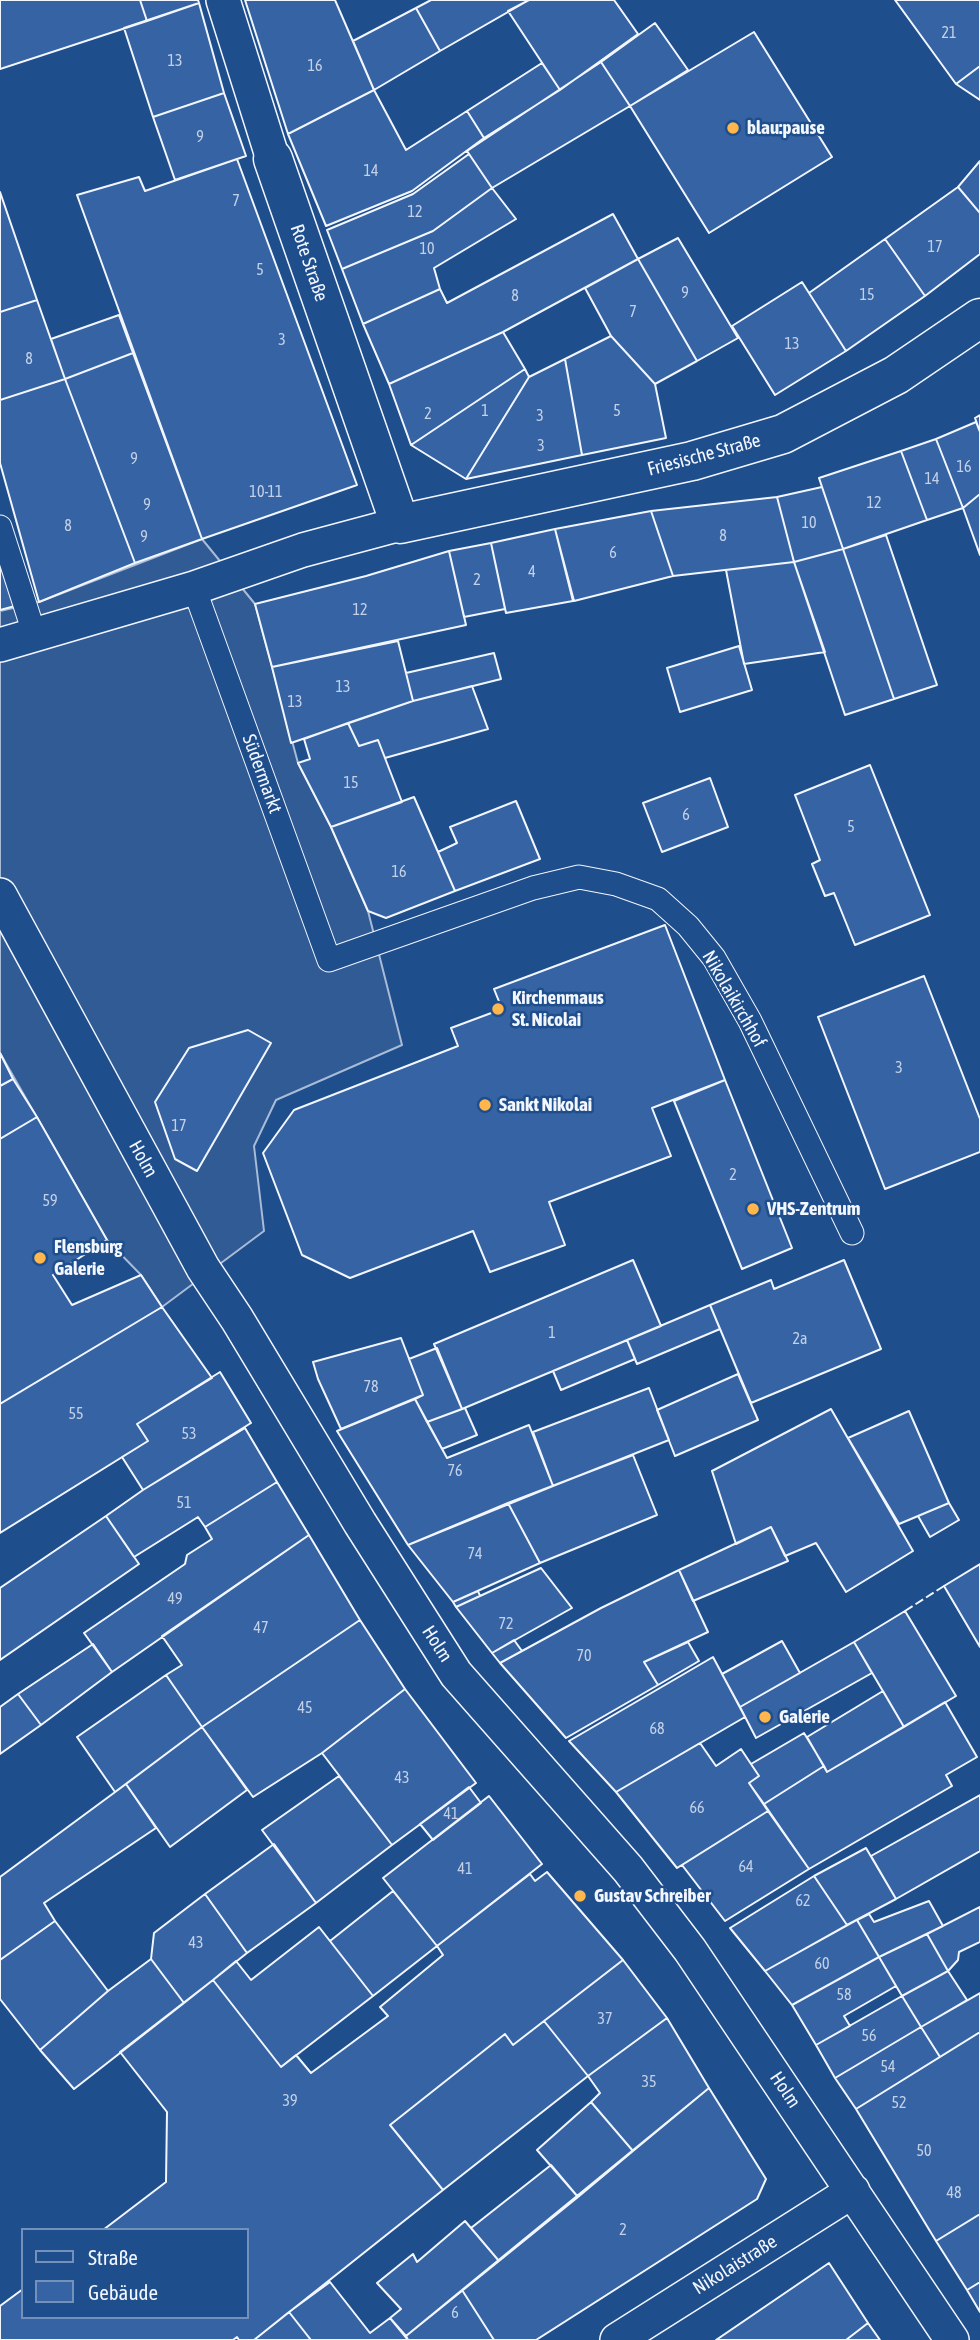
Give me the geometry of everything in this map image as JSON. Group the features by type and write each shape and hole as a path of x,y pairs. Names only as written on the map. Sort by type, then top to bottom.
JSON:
{"street":[{"name":"Rote Straße","path":"223,0 273,159 400,524"},
{"name":"Friesische Straße","path":"400,524 692,461 783,434 896,375 980,318"},
{"path":"0,645 194,588 303,550 400,524"},
{"name":"Holm","path":"0,895 203,1268 456,1674 591,1826 690,1950 952,2340"},
{"name":"Nikolaistraße","path":"618,2340 853,2191"}],"lane":[{"path":"0,527 35,636"},
{"name":"Südermarkt","path":"194,588 329,960"},
{"name":"Nikolaikirchhof","path":"329,960 533,888 579,877 616,884 658,899 688,926 726,979 750,1021 852,1233"}],"shaded area":[{"path":"202,539 255,604 298,763 331,827 368,911 402,1045 276,1100 254,1146 264,1231 162,1307 141,1275 107,1240 0,1053 0,611 39,602"}],"building":[{"path":"0,0 140,0 147,21 0,69"},
{"path":"140,0 198,0 199,3 147,21"},
{"path":"245,0 335,0 374,90 288,134"},
{"path":"431,0 529,0 440,51 416,8"},
{"path":"529,0 614,0 638,34 560,90 508,11"},
{"path":"895,0 980,0 980,66 956,84"},
{"path":"199,3 224,93 153,117 124,28"},
{"path":"416,8 440,51 374,90 353,41"},
{"path":"655,23 688,70 630,106 601,62"},
{"path":"754,32 832,157 709,233 630,106"},
{"path":"601,62 630,106 492,188 467,151"},
{"path":"542,63 560,90 484,138 467,111"},
{"path":"980,66 980,100 956,84"},
{"path":"374,90 406,150 467,111 484,138 412,191 326,226 288,134"},
{"path":"224,93 246,156 175,180 153,117"},
{"path":"469,154 492,188 433,231 342,269 327,230 413,194"},
{"path":"237,159 357,485 202,539 77,195 139,177 145,191"},
{"path":"980,161 980,213 958,187"},
{"path":"958,187 980,213 980,254 925,296 885,239"},
{"path":"492,188 516,219 434,268 440,289 363,324 342,269 433,231"},
{"path":"0,192 37,300 0,312"},
{"path":"613,214 638,259 503,332 389,384 363,324 440,289 447,303"},
{"path":"678,238 738,338 697,361 638,259"},
{"path":"885,239 925,296 846,351 809,293"},
{"path":"638,259 697,361 655,384 611,336 585,288"},
{"path":"802,282 846,351 775,395 732,326"},
{"path":"37,300 65,379 0,400 0,312"},
{"path":"119,315 133,353 65,379 51,339"},
{"path":"503,332 525,369 411,445 389,384"},
{"path":"611,336 655,384 666,438 582,455 565,359"},
{"path":"133,353 202,539 135,563 65,379"},
{"path":"565,359 582,455 466,479 529,377"},
{"path":"525,369 529,377 466,479 411,445"},
{"path":"65,379 135,563 39,602 0,463 0,400"},
{"path":"980,415 980,432 975,418"},
{"path":"976,422 980,432 980,494 963,508 936,439"},
{"path":"936,439 963,508 927,520 901,451"},
{"path":"901,451 927,520 843,549 819,478"},
{"path":"822,487 843,549 794,562 777,497"},
{"path":"980,494 980,555 963,508"},
{"path":"777,497 794,562 673,576 651,511"},
{"path":"651,511 673,576 574,601 555,529"},
{"path":"555,529 573,601 506,613 491,543"},
{"path":"886,535 937,685 894,699 843,549"},
{"path":"491,543 505,609 464,617 449,551"},
{"path":"843,549 894,699 845,715 794,562"},
{"path":"449,551 466,625 272,667 255,604 366,576"},
{"path":"0,562 15,606 0,610"},
{"path":"794,562 825,652 744,664 726,570"},
{"path":"398,641 413,701 291,743 272,667"},
{"path":"739,646 752,690 680,712 667,668"},
{"path":"494,653 501,679 413,701 406,673"},
{"path":"472,686 488,729 385,758 378,740 359,746 348,723 413,701"},
{"path":"348,723 359,746 378,740 402,802 331,827 298,763 310,759 304,739"},
{"path":"870,765 930,915 855,945 834,893 825,896 812,864 820,860 795,795"},
{"path":"710,778 728,827 662,852 643,803"},
{"path":"414,797 455,891 386,918 368,911 331,827"},
{"path":"516,801 540,859 455,891 438,852 457,843 450,827"},
{"name":"Sankt Nikolai","path":"665,925 725,1080 652,1108 671,1156 549,1202 565,1245 490,1272 473,1231 350,1278 302,1255 263,1153 294,1110 458,1046 451,1028 502,1009 494,989"},
{"path":"924,976 980,1119 980,1152 885,1189 818,1017"},
{"path":"248,1030 271,1043 197,1171 175,1159 155,1102 189,1048"},
{"path":"0,1053 13,1079 0,1086"},
{"path":"13,1079 37,1117 0,1139 0,1086"},
{"path":"725,1080 792,1248 742,1269 674,1101"},
{"name":"Flensburg Galerie","path":"37,1117 107,1240 53,1275 72,1305 141,1275 162,1307 0,1404 0,1139"},
{"path":"633,1260 661,1326 462,1409 434,1344"},
{"path":"844,1260 881,1349 751,1403 710,1305 771,1280 774,1289"},
{"path":"710,1305 720,1329 637,1364 627,1340"},
{"path":"162,1307 212,1378 137,1424 148,1441 0,1533 0,1404"},
{"path":"401,1338 423,1395 341,1429 313,1362"},
{"path":"627,1340 635,1359 561,1390 553,1371"},
{"path":"437,1348 462,1409 427,1422 415,1399 423,1395 409,1359"},
{"path":"220,1372 251,1423 143,1490 122,1457 148,1441 137,1424"},
{"path":"738,1374 758,1420 675,1456 657,1410"},
{"path":"649,1388 669,1440 553,1486 533,1432"},
{"path":"415,1399 447,1458 529,1425 553,1486 408,1545 337,1431"},
{"path":"465,1408 477,1435 442,1449 427,1422"},
{"path":"831,1409 913,1551 846,1592 816,1543 785,1556 771,1527 736,1544 712,1471"},
{"path":"909,1411 949,1503 899,1524 848,1438"},
{"path":"245,1428 277,1482 205,1527 198,1517 134,1557 106,1516 143,1490"},
{"path":"633,1455 657,1515 540,1563 508,1503"},
{"path":"277,1482 309,1535 112,1672 84,1633 185,1564 187,1555 212,1539 205,1527"},
{"path":"508,1503 540,1563 453,1602 408,1545"},
{"path":"949,1503 959,1520 930,1537 918,1516"},
{"path":"106,1516 139,1564 0,1660 0,1588"},
{"path":"771,1527 788,1561 693,1601 679,1570"},
{"path":"309,1535 360,1620 202,1727 166,1675 182,1665 162,1636"},
{"path":"980,1564 980,1647 944,1586"},
{"path":"541,1568 572,1608 492,1653 456,1607"},
{"path":"679,1570 708,1632 644,1662 658,1685 566,1738 500,1663 601,1608"},
{"path":"478,1591 480,1596 456,1607 453,1602"},
{"path":"905,1611 956,1696 904,1727 854,1642"},
{"path":"360,1620 405,1689 322,1753 253,1797 202,1727"},
{"path":"514,1640 522,1651 500,1663 492,1653"},
{"path":"782,1641 800,1673 740,1707 722,1674"},
{"path":"688,1642 699,1661 658,1685 644,1662"},
{"path":"854,1642 872,1673 756,1738 740,1707"},
{"path":"93,1644 112,1672 41,1725 18,1694"},
{"path":"713,1657 745,1717 616,1792 569,1741"},
{"path":"166,1675 202,1727 115,1792 77,1737"},
{"path":"405,1689 476,1783 392,1845 322,1753"},
{"path":"883,1691 904,1727 827,1772 807,1737"},
{"path":"18,1694 41,1725 0,1754 0,1707"},
{"path":"945,1702 977,1757 946,1775 952,1786 809,1869 764,1804 824,1766 827,1772"},
{"path":"202,1727 247,1790 170,1847 126,1784"},
{"path":"804,1733 824,1766 764,1804 749,1783 759,1776 751,1764"},
{"path":"700,1743 716,1766 741,1749 759,1776 749,1783 768,1811 677,1868 616,1792"},
{"path":"339,1776 392,1845 316,1903 262,1830"},
{"path":"126,1784 156,1828 44,1903 55,1921 0,1960 0,1877"},
{"path":"469,1787 481,1803 433,1840 420,1824"},
{"path":"980,1795 980,1851 896,1899 871,1856"},
{"path":"489,1796 542,1864 437,1946 383,1878"},
{"path":"768,1811 809,1869 725,1921 682,1865"},
{"path":"274,1844 316,1903 247,1953 205,1894"},
{"path":"866,1848 896,1899 847,1925 814,1876"},
{"path":"547,1872 623,1960 513,2045 505,2034 390,2125 443,2190 254,2340 239,2340 237,2337 233,2340 0,2340 0,2306 21,2290 21,2319 248,2319 248,2228 106,2228 166,2182 167,2112 120,2052 213,1980 281,2067 296,2055 311,2073 388,2016 380,2007 443,1955 437,1946 530,1874 535,1881"},
{"path":"814,1876 847,1925 765,1971 730,1928"},
{"path":"393,1891 437,1946 373,1996 330,1941"},
{"path":"205,1894 247,1953 184,2003 151,1959 154,1933"},
{"path":"929,1901 943,1926 879,1957 857,1920 869,1914 874,1922"},
{"path":"980,1907 980,1942 959,1952 958,1960 948,1971 927,1934"},
{"path":"857,1920 879,1957 792,2005 765,1971"},
{"path":"55,1921 108,1991 40,2050 0,1999 0,1960"},
{"path":"319,1927 373,1996 281,2067 213,1980 236,1961 251,1980"},
{"path":"927,1934 948,1971 902,1996 879,1957"},
{"path":"879,1957 896,1986 844,2016 850,2026 816,2045 792,2005"},
{"path":"151,1959 184,2003 74,2089 40,2050 108,1991"},
{"path":"623,1960 667,2018 588,2076 544,2021"},
{"path":"948,1971 967,2000 921,2027 902,1996"},
{"path":"980,1993 980,2032 940,2057 921,2027"},
{"path":"902,1996 921,2027 835,2078 816,2045"},
{"path":"667,2018 709,2088 633,2151 591,2102 600,2093 588,2076"},
{"path":"544,2021 588,2076 443,2190 390,2125 505,2034 513,2045"},
{"path":"921,2027 940,2057 856,2109 835,2078"},
{"path":"980,2032 980,2214 936,2241 856,2109"},
{"path":"709,2088 766,2179 757,2199 536,2340 494,2340 462,2290"},
{"path":"591,2102 633,2151 578,2197 537,2150"},
{"path":"551,2165 578,2197 499,2261 471,2228"},
{"path":"980,2214 980,2282 967,2290 936,2241"},
{"path":"465,2221 499,2261 406,2336 390,2318 401,2309 377,2283 413,2254 417,2262"},
{"path":"829,2263 868,2323 846,2340 716,2340"},
{"path":"330,2282 370,2333 390,2318 408,2340 311,2340 289,2312"},
{"path":"980,2282 980,2312 967,2290"},
{"path":"462,2290 494,2340 408,2340 406,2336"},
{"path":"289,2312 311,2340 254,2340"},
{"path":"868,2323 880,2340 846,2340"}],"fence":[{"path":"905,1611 944,1586"}],"place":[{"name":"blau:pause","path":"733,128"},
{"name":"Kirchenmaus St. Nicolai","path":"498,1009"},
{"name":"Sankt Nikolai","path":"485,1105"},
{"name":"VHS-Zentrum","path":"753,1209"},
{"name":"Flensburg Galerie","path":"40,1258"},
{"name":"Galerie","path":"765,1717"},
{"name":"Gustav Schreiber","path":"580,1896"}]}
